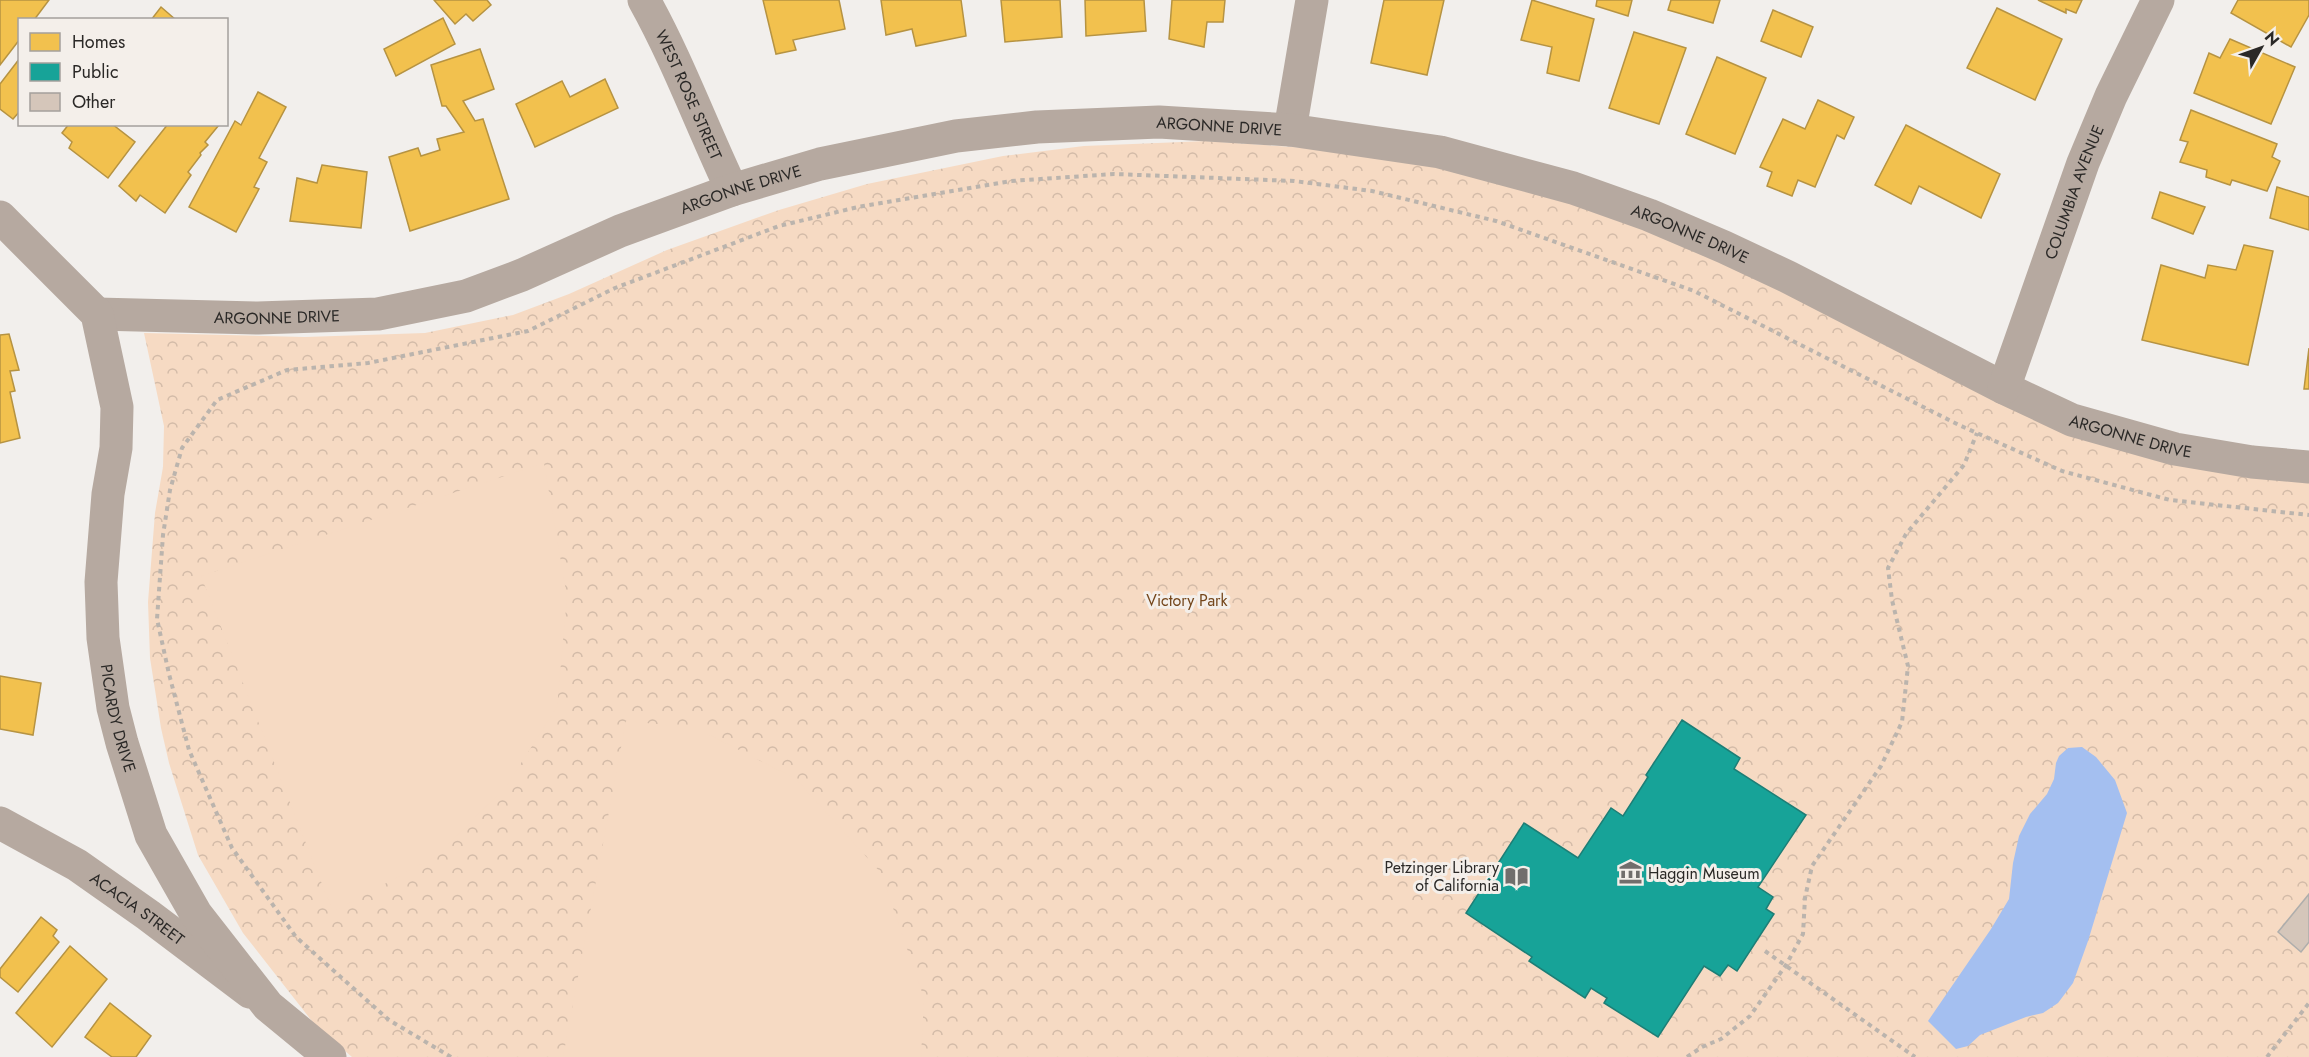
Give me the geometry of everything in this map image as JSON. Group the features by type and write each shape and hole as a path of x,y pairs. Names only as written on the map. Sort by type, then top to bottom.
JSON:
{"street":[{"name":"WEST ROSE STREET","path":"644,0 665,37 702,126 732,190"},
{"path":"1290,130 1312,0"},
{"name":"COLUMBIA AVENUE","path":"2004,388 2083,163 2111,96 2158,0"},
{"name":"ARGONNE DRIVE","path":"97,314 258,318 378,314 466,296 522,275 620,231 732,190 843,160 956,136 1037,127 1159,122 1290,130 1440,152 1573,188 1649,215 1788,277 2004,388 2073,420 2175,449 2252,462 2309,468"},
{"path":"0,218 97,314"},
{"name":"PICARDY DRIVE","path":"97,314 117,407 116,448 108,494 101,582 103,638 113,708 122,743 151,835 196,914 268,1006 330,1057"},
{"name":"ACACIA STREET","path":"0,823 77,865 148,915 268,1006"}],"path":[{"path":"451,1057 389,1020 296,937 232,848 189,750 157,619 170,490 182,448 217,400 287,370 368,363 528,331 615,288 779,226 858,207 1011,181 1114,174 1294,181 1372,191 1496,221 1694,291 1977,433 2062,471 2170,500 2309,515"},
{"path":"1687,1057 1702,1047 1721,1039 1750,1016 1786,965 1803,934 1805,898 1812,866 1881,766 1902,722 1908,666 1892,600 1888,568 1906,534 1964,465 1977,433"},
{"path":"1765,951 1915,1057"},
{"path":"2267,1057 2309,1003"}],"green space":[{"name":"Victory Park","path":"1206,141 1337,150 1487,171 1620,207 2051,408 2309,483 2309,1057 352,1057 315,1025 243,933 198,855 169,763 150,658 148,602 155,513 163,467 164,426 144,333 305,337 425,333 513,315 569,294 667,250 779,210 867,184 1003,156 1084,146"},
{"path":"544,463 567,597 557,707 507,785 438,855 333,912 201,576"},
{"path":"626,721 696,728 796,779 881,873 924,998 921,1057 563,1057"}],"water":[{"path":"2082,747 2096,757 2115,780 2127,813 2073,983 2058,1003 2043,1013 2026,1017 1980,1035 1968,1046 1956,1049 1928,1021 2009,899 2019,836 2030,814 2047,794 2054,779 2059,756 2068,748"}],"building: Homes":[{"path":"0,0 49,0 36,18 18,18 18,42 0,65"},
{"path":"434,0 487,0 491,5 473,21 466,14 455,24"},
{"path":"763,0 839,0 845,29 793,40 796,50 776,54"},
{"path":"881,0 961,0 966,36 916,46 912,29 886,35"},
{"path":"1001,0 1060,0 1062,37 1005,42"},
{"path":"1085,0 1144,0 1146,31 1086,36"},
{"path":"1172,0 1225,0 1223,22 1207,22 1204,47 1169,39"},
{"path":"1384,0 1444,0 1427,75 1371,63"},
{"path":"1532,0 1594,19 1579,81 1547,73 1552,47 1521,40"},
{"path":"1597,0 1632,0 1628,16 1596,6"},
{"path":"1671,0 1720,0 1713,23 1668,10"},
{"path":"2038,0 2082,0 2076,13 2066,9 2066,13"},
{"path":"2238,0 2309,0 2309,15 2291,47 2231,13"},
{"path":"161,7 174,18 153,18"},
{"path":"1997,8 2062,39 2035,100 1967,68"},
{"path":"1773,10 1813,27 1801,57 1761,41"},
{"path":"443,18 455,44 396,76 384,49"},
{"path":"1634,32 1686,48 1659,124 1609,108"},
{"path":"2230,39 2295,67 2271,124 2194,93 2209,53 2220,58"},
{"path":"480,49 494,89 463,101 475,121 483,119 509,199 410,231 389,157 418,148 421,156 440,150 437,139 464,132 446,106 442,106 431,65"},
{"path":"1717,57 1766,78 1735,154 1686,134"},
{"path":"18,61 18,113 13,119 0,109 0,84"},
{"path":"605,79 618,108 535,147 516,104 562,81 570,97"},
{"path":"258,92 286,107 259,158 267,162 254,187 259,189 236,232 189,207 235,121 241,125"},
{"path":"1818,100 1854,117 1844,139 1837,135 1815,187 1798,180 1792,196 1767,186 1772,172 1760,167 1783,119 1805,129"},
{"path":"2191,110 2277,144 2272,157 2280,161 2267,191 2232,180 2230,185 2206,177 2207,170 2180,162 2188,142 2180,140"},
{"path":"1906,125 2000,174 1981,218 1919,186 1911,204 1875,185"},
{"path":"67,126 115,126 135,142 108,178 69,148 72,142 62,133"},
{"path":"166,126 218,126 205,142 208,145 200,153 201,155 188,172 191,175 165,213 140,195 136,201 119,186"},
{"path":"322,165 367,172 361,228 290,221 297,178 317,183"},
{"path":"2277,187 2309,197 2309,230 2270,218"},
{"path":"2160,192 2205,207 2193,234 2152,218"},
{"path":"2244,245 2273,251 2248,365 2142,340 2161,265 2205,278 2208,265 2236,270"},
{"path":"9,334 19,370 10,371 15,391 10,392 20,438 0,443 0,335"},
{"path":"2309,348 2309,389 2304,389"},
{"path":"0,676 41,683 33,735 0,729"},
{"path":"41,917 57,930 53,936 59,942 18,992 0,977 0,969"},
{"path":"70,946 107,979 52,1047 16,1013"},
{"path":"110,1003 151,1036 136,1057 112,1057 85,1037"}],"building: Public":[{"name":"Haggin Museum","path":"1682,720 1740,758 1734,769 1806,815 1758,887 1773,897 1766,909 1774,914 1737,971 1728,965 1720,976 1704,966 1658,1037 1604,1003 1607,998 1591,988 1585,998 1529,961 1532,957 1466,913 1524,823 1578,858 1611,808 1623,816 1648,777 1646,775"}],"building: Other":[{"path":"2309,894 2309,942 2301,952 2278,932"}],"place":[{"name":"Haggin Museum","path":"1630,873"},
{"name":"Petzinger Library of California","path":"1517,876"}]}
